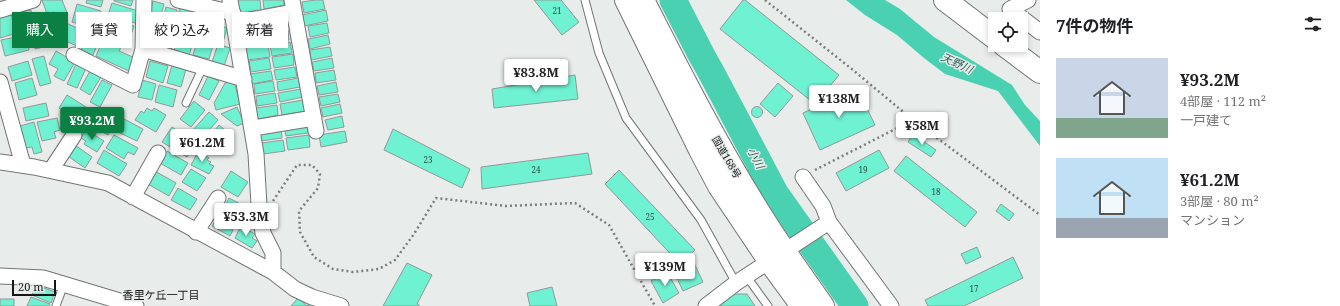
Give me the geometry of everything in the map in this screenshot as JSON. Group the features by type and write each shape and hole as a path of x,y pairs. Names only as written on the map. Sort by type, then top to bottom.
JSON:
{"highway":[{"name":"国道168号","path":"626,0 719,186 778,257 823,306"},
{"name":"国道168号","path":"643,0 681,75 737,175 773,234 778,257 802,306"},
{"path":"945,0 988,33"},
{"path":"1013,52 1040,72"}],"street":[{"path":"0,10 33,0"},
{"path":"74,55 133,85 143,49 144,0"},
{"path":"178,0 232,12 293,6 315,125 253,128"},
{"path":"1028,0 1010,9 1040,32"},
{"path":"238,48 253,128 259,205 263,233 273,253 273,272"},
{"path":"143,49 244,79"},
{"path":"0,82 23,165"},
{"path":"51,170 74,135"},
{"path":"133,197 158,153"},
{"path":"0,162 51,170 108,183 196,232 273,272 295,289 312,297 340,306"},
{"path":"802,177 823,206 829,222 891,306"},
{"path":"196,232 218,198"},
{"path":"706,306 829,222"},
{"path":"0,276 43,278 64,284 98,301 136,306"}],"lane":[{"path":"585,0 599,53 626,118 701,220 742,280 768,306"},
{"path":"186,103 203,67"},
{"path":"56,306 64,284"}],"path":[{"path":"765,0 914,120 1040,214"},
{"path":"802,177 914,120"},
{"path":"259,205 272,204 297,165 312,165 320,174 318,188 299,211 300,232 314,258 333,270 353,272 379,269 395,260 414,234 436,198 506,206 575,203 609,225 655,306"}],"water":[{"name":"天野川","path":"846,0 885,0 900,9 934,37 1012,85 1025,105 1040,121 1040,146 998,91 945,74 897,35 865,15"}],"building":[{"path":"42,0 62,0 67,12 54,12 46,12"},
{"path":"87,0 103,0 101,7 86,3"},
{"path":"114,0 133,0 131,6"},
{"path":"237,0 260,0 261,10 239,12"},
{"path":"263,0 284,0 284,5 264,9"},
{"path":"323,0 325,9 304,13 302,2"},
{"path":"534,0 561,0 579,22 562,35"},
{"path":"743,0 745,0 839,75 815,104 720,29"},
{"path":"153,1 164,4 162,12 150,12"},
{"path":"112,3 138,11 135,23 132,22 132,12 109,12"},
{"path":"77,4 101,11 76,12 76,23 72,22"},
{"path":"166,7 177,10 177,12 165,12"},
{"path":"180,7 191,10 190,12 179,12"},
{"path":"326,10 328,21 304,26 302,15"},
{"path":"11,14 12,34 0,38 0,17"},
{"path":"327,23 329,33 310,37 308,26"},
{"path":"68,24 76,28 76,46 68,42"},
{"path":"224,27 227,28 224,38"},
{"path":"328,35 330,44 310,49 308,39"},
{"path":"12,38 12,48 29,48 29,50 5,56 1,40"},
{"path":"288,42 290,42 292,53 272,56 271,48 288,48"},
{"path":"224,46 230,48 224,66 212,62 217,48 224,48"},
{"path":"330,47 332,56 311,60 310,50"},
{"path":"82,48 96,48 93,55 81,50"},
{"path":"99,48 120,48 119,51 135,58 129,71 96,56"},
{"path":"175,48 191,48 189,56 174,51"},
{"path":"195,48 212,48 209,59 193,55"},
{"path":"245,48 268,48 270,57 247,60"},
{"path":"56,51 75,62 64,81 54,76 58,69 49,64"},
{"path":"293,54 294,65 274,68 272,57"},
{"path":"44,56 51,83 40,86 32,59"},
{"path":"269,58 271,69 251,72 249,61"},
{"path":"332,58 334,68 314,71 312,62"},
{"path":"28,61 32,75 12,81 8,67"},
{"path":"150,61 168,66 163,83 146,77"},
{"path":"76,64 86,68 77,88 67,84"},
{"path":"172,65 186,69 181,87 167,83"},
{"path":"295,67 297,77 276,80 274,70"},
{"path":"334,70 336,80 316,83 315,73"},
{"path":"90,71 101,77 90,95 80,89"},
{"path":"271,71 273,80 251,84 250,74"},
{"path":"575,75 578,99 494,108 492,89"},
{"path":"208,76 219,81 209,100 199,95"},
{"path":"32,78 37,95 19,100 15,83"},
{"path":"298,78 300,87 278,91 277,82"},
{"path":"102,80 112,85 100,107 90,102"},
{"path":"142,80 156,84 152,100 138,97"},
{"path":"234,81 240,104 216,110 214,103 225,83"},
{"path":"273,81 275,91 255,94 254,84"},
{"path":"336,82 338,92 319,95 317,86"},
{"path":"778,83 793,96 775,117 760,104"},
{"path":"159,85 177,90 173,107 155,102"},
{"path":"857,88 875,125 820,150 803,113"},
{"path":"301,89 303,97 280,102 278,93"},
{"path":"275,93 277,103 257,106 256,96"},
{"path":"338,94 340,102 321,106 319,97"},
{"path":"67,95 86,107 81,115 76,112 73,117 59,108"},
{"path":"303,100 305,111 282,115 280,104"},
{"path":"194,101 205,110 191,127 180,119"},
{"path":"46,103 49,116 26,121 23,108"},
{"path":"340,104 342,113 323,117 321,108"},
{"path":"277,105 278,115 258,119 256,108"},
{"path":"757,106 761,108 763,112 761,116 757,118 753,116 751,112 753,108"},
{"path":"237,107 244,123 237,126 221,114"},
{"path":"147,108 152,111 154,108 166,115 156,132 135,120 141,111 144,113"},
{"path":"92,110 115,123 108,135 85,122"},
{"path":"209,112 218,120 201,139 192,131"},
{"path":"342,116 344,127 328,130 325,120"},
{"path":"57,118 60,130 54,132 56,138 42,141 37,122"},
{"path":"124,119 143,129 137,141 118,132"},
{"path":"34,122 42,152 34,154 32,147 26,148 20,126"},
{"path":"306,123 308,133 286,136 284,126"},
{"path":"219,125 231,135 218,152 205,142"},
{"path":"172,127 196,143 187,157 162,142"},
{"path":"281,128 282,138 261,141 260,130"},
{"path":"393,129 470,169 462,188 384,150"},
{"path":"86,130 104,141 97,152 84,144 86,141 81,138"},
{"path":"345,131 347,142 321,147 319,135"},
{"path":"913,134 936,150 931,157 908,142"},
{"path":"114,135 138,148 134,155 128,152 124,159 106,148"},
{"path":"309,135 310,147 288,150 286,138"},
{"path":"283,140 285,151 263,154 262,143"},
{"path":"72,143 92,157 85,168 65,154"},
{"path":"104,150 127,164 119,176 97,163"},
{"path":"879,150 889,168 846,191 836,173"},
{"path":"167,151 188,163 181,175 160,163"},
{"path":"198,152 209,158 207,160 211,162 209,164 214,166 209,174 191,165"},
{"path":"588,153 592,174 482,189 481,167"},
{"path":"906,156 977,212 965,227 894,171"},
{"path":"191,169 206,178 197,191 182,182"},
{"path":"153,170 176,183 169,196 146,183"},
{"path":"619,170 695,250 680,264 605,184"},
{"path":"231,171 248,182 238,197 221,187"},
{"path":"178,188 197,199 190,210 171,200"},
{"path":"229,198 248,208 241,220 223,210"},
{"path":"1001,204 1014,214 1009,221 996,211"},
{"path":"220,214 232,221 228,227 233,230 230,236 212,226"},
{"path":"241,226 255,234 252,238 257,241 252,248 235,238"},
{"path":"977,247 981,257 966,264 961,254"},
{"path":"1013,257 1023,278 964,306 928,306 925,300"},
{"path":"407,263 432,275 417,304 420,306 383,306"},
{"path":"695,265 703,282 683,291 675,274"},
{"path":"667,272 679,293 663,303 651,281"},
{"path":"36,285 55,292 51,303 32,295"},
{"path":"552,287 557,306 530,306 527,293"},
{"path":"733,294 747,294 755,306 716,306"},
{"path":"31,297 50,304 49,306 27,306"},
{"path":"298,298 307,306 291,306"},
{"path":"0,299 14,299 14,306 0,306"},
{"path":"313,299 321,306 307,306"}],"waterway":[{"name":"小川","path":"673,0 775,193 855,306"}],"district":[{"name":"香里ケ丘一丁目","path":"161,295"}]}
